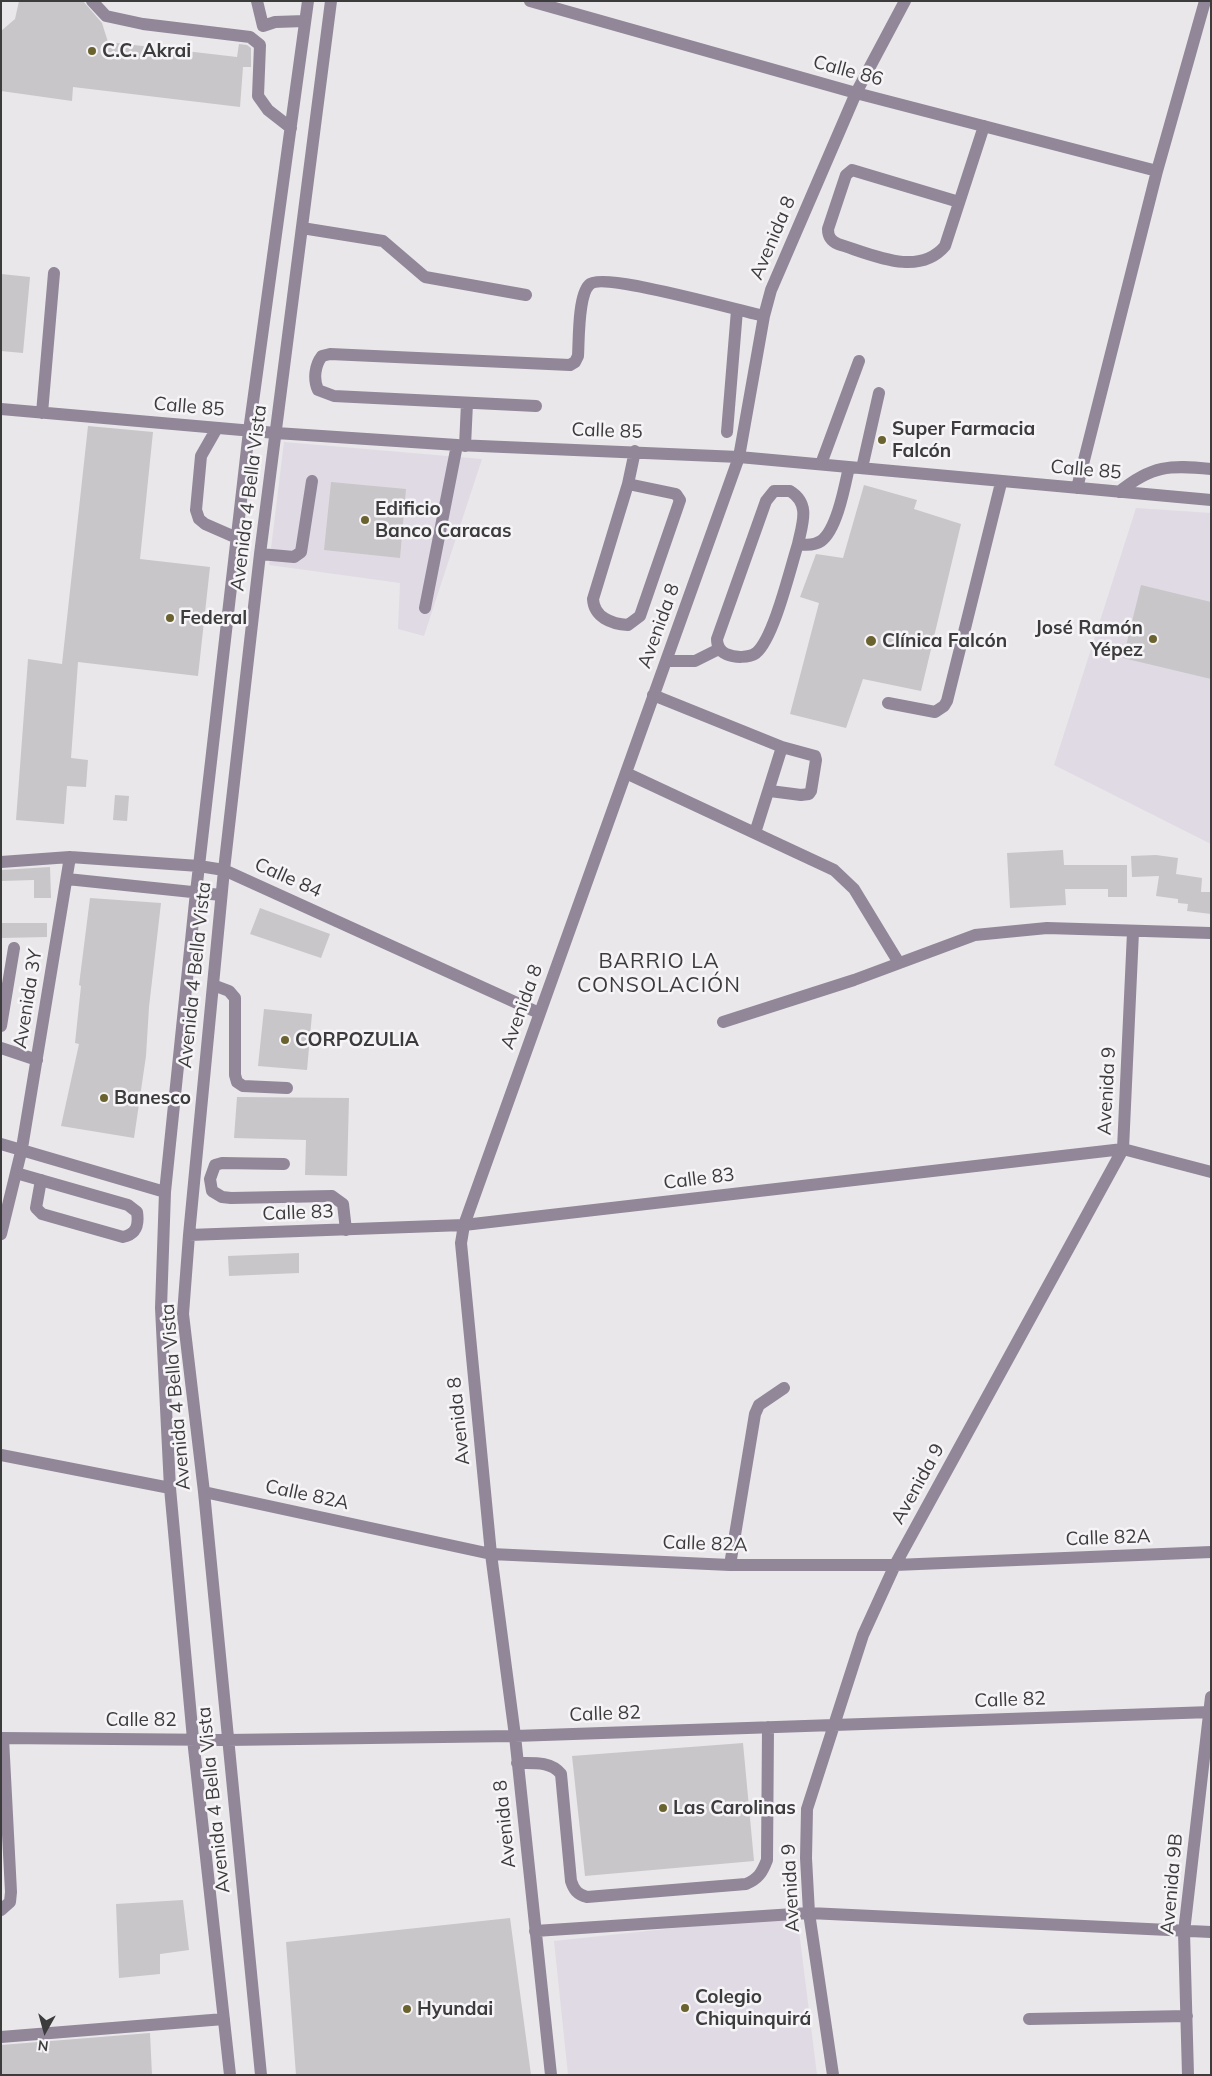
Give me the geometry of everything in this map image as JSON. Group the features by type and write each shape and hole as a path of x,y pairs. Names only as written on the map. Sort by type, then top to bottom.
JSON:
{"street":[{"path":"92,1 106,16 143,24 245,36 260,45"},
{"path":"256,1 263,26 260,45 258,96 268,110 291,128"},
{"name":"Avenida 4 Bella Vista","path":"230,2075 193,1739 170,1488 161,1308 165,1192 196,892 249,431 308,1"},
{"name":"Avenida 4 Bella Vista","path":"261,2075 226,1740 204,1492 184,1314 188,1235 221,895 260,554 331,1"},
{"name":"Calle 86","path":"530,1 856,93 1157,171"},
{"name":"Avenida 8","path":"551,2075 515,1736 491,1554 461,1243 464,1225 653,695 705,557 739,456 764,316 771,290 856,93 905,1"},
{"path":"1078,488 1157,171 1205,1"},
{"path":"263,26 275,22 305,21"},
{"path":"959,202 852,170 846,175 828,234 833,242 896,262 920,261 932,258 945,246 984,126"},
{"path":"302,228 383,240 425,277 526,295"},
{"path":"42,413 54,273"},
{"path":"536,406 334,396 318,390 315,383 317,362 322,356 330,354 570,365 575,362 578,356 582,296 589,284 597,280 646,287 764,316"},
{"path":"727,432 737,310"},
{"path":"821,464 859,361"},
{"path":"862,468 878,393"},
{"path":"425,608 461,446 468,403"},
{"name":"Calle 85","path":"1,409 249,431 461,446 739,456 1001,483 1211,500"},
{"path":"217,428 200,456 196,510 199,518 205,524 237,538"},
{"path":"628,484 676,494 680,500 640,616 628,625 604,618 596,612 592,598 628,484 635,451"},
{"path":"798,544 813,544 826,536 842,503 849,467"},
{"path":"1119,492 1139,476 1151,471 1179,467 1211,470"},
{"path":"260,554 294,557 301,552 312,481"},
{"path":"888,703 935,712 944,706 1001,483"},
{"path":"774,490 790,491 803,503 804,512 798,544 772,625 761,647 752,655 744,657 726,654 719,649 717,644 718,634 766,500 774,490"},
{"path":"666,661 695,661 719,649"},
{"path":"653,695 782,747 815,756 816,760 809,794 801,795 770,791"},
{"path":"755,833 770,791 782,747"},
{"path":"626,773 834,870 854,890 899,963"},
{"name":"Calle 84","path":"1,862 70,857 199,866 224,870 540,1013"},
{"name":"Avenida 3Y","path":"1,1234 22,1148 70,857"},
{"path":"67,879 221,895"},
{"path":"723,1022 899,963 975,935 1047,928 1210,933"},
{"name":"Avenida 9","path":"833,2075 809,1913 806,1858 807,1809 832,1725 863,1635 895,1566 1123,1150 1133,932"},
{"path":"1,1026 14,948"},
{"path":"212,985 229,991 234,998 235,1075 237,1082 243,1086 287,1088"},
{"path":"1,1048 37,1060"},
{"path":"1,1144 22,1148 165,1192"},
{"name":"Calle 83","path":"188,1235 464,1225 1123,1150 1211,1172"},
{"path":"284,1164 222,1163 215,1165 210,1179 212,1191 222,1197 231,1198 332,1196 343,1204 346,1230"},
{"path":"16,1173 41,1180 133,1208 137,1212 138,1221 135,1231 130,1235 123,1236 42,1214 36,1208 41,1180"},
{"path":"730,1565 754,1414 759,1405 784,1388"},
{"path":"1,1455 170,1488"},
{"name":"Calle 82A","path":"204,1492 491,1554 730,1565 895,1566 1211,1552"},
{"name":"Avenida 9B","path":"1188,2075 1184,1932 1211,1697"},
{"name":"Calle 82","path":"2,1738 226,1740 515,1736 1209,1712"},
{"path":"517,1762 547,1764 556,1768 562,1774 570,1881 573,1890 580,1895 587,1897 746,1884 756,1880 766,1860 768,1727"},
{"path":"1,1910 10,1902 11,1892 2,1738"},
{"path":"535,1931 809,1913 1211,1932"},
{"path":"1028,2019 1187,2016"},
{"path":"1,2036 224,2019"}],"shaded area":[{"path":"284,442 482,459 424,636 398,629 400,583 269,565"},
{"name":"José Ramón Yépez","path":"1136,508 1211,513 1211,844 1054,765"},
{"name":"Colegio Chiquinquirá","path":"797,1915 817,2075 568,2075 554,1941"}],"building":[{"name":"C.C. Akrai","path":"19,1 83,1 102,23 108,42 237,57 239,44 247,45 251,48 251,67 243,67 240,107 73,87 72,101 1,91 1,31 15,19"},
{"path":"1,274 30,277 23,353 1,351"},
{"path":"88,426 153,432 140,559 210,567 198,676 78,662 71,758 88,760 86,787 67,786 64,824 16,820 28,659 62,664"},
{"name":"Edificio Banco Caracas","path":"331,482 406,489 400,558 324,550"},
{"name":"Clínica Falcón","path":"864,485 917,500 914,509 961,524 921,691 863,679 846,728 790,714 819,603 800,597 816,554 843,558"},
{"path":"1141,585 1211,602 1211,679 1123,658"},
{"path":"115,795 129,796 127,821 113,820"},
{"path":"1063,850 1064,865 1127,865 1127,897 1108,897 1108,889 1065,889 1066,905 1010,908 1007,853"},
{"path":"1156,855 1178,858 1176,874 1202,878 1201,892 1211,892 1211,914 1187,911 1188,904 1178,903 1178,899 1156,896 1159,876 1132,877 1131,856"},
{"path":"50,867 51,898 34,898 34,880 1,881 1,870"},
{"path":"90,898 161,903 149,1007 146,1056 134,1138 61,1126 79,1044 75,1043 81,986 79,985"},
{"path":"260,908 330,934 321,958 250,934"},
{"path":"1,923 47,923 47,937 1,938"},
{"name":"CORPOZULIA","path":"264,1009 312,1014 307,1070 258,1066"},
{"path":"237,1097 349,1098 347,1176 305,1175 306,1140 234,1138"},
{"path":"299,1253 299,1273 229,1276 228,1256"},
{"name":"Las Carolinas","path":"743,1743 754,1861 585,1876 572,1756"},
{"path":"183,1900 189,1950 160,1954 160,1974 119,1978 116,1904"},
{"name":"Hyundai","path":"510,1918 531,2075 296,2075 286,1942"},
{"path":"150,2033 152,2075 1,2075 1,2045"}],"place":[{"name":"C.C. Akrai","path":"92,51"},
{"name":"Super Farmacia Falcón","path":"882,440"},
{"name":"Edificio Banco Caracas","path":"365,520"},
{"name":"Federal","path":"170,618"},
{"name":"José Ramón Yépez","path":"1153,639"},
{"name":"Clínica Falcón","path":"871,641"},
{"name":"CORPOZULIA","path":"285,1040"},
{"name":"Banesco","path":"104,1098"},
{"name":"Las Carolinas","path":"663,1808"},
{"name":"Colegio Chiquinquirá","path":"685,2008"},
{"name":"Hyundai","path":"407,2009"}],"district":[{"name":"BARRIO LA CONSOLACIÓN","path":"659,974"}]}
